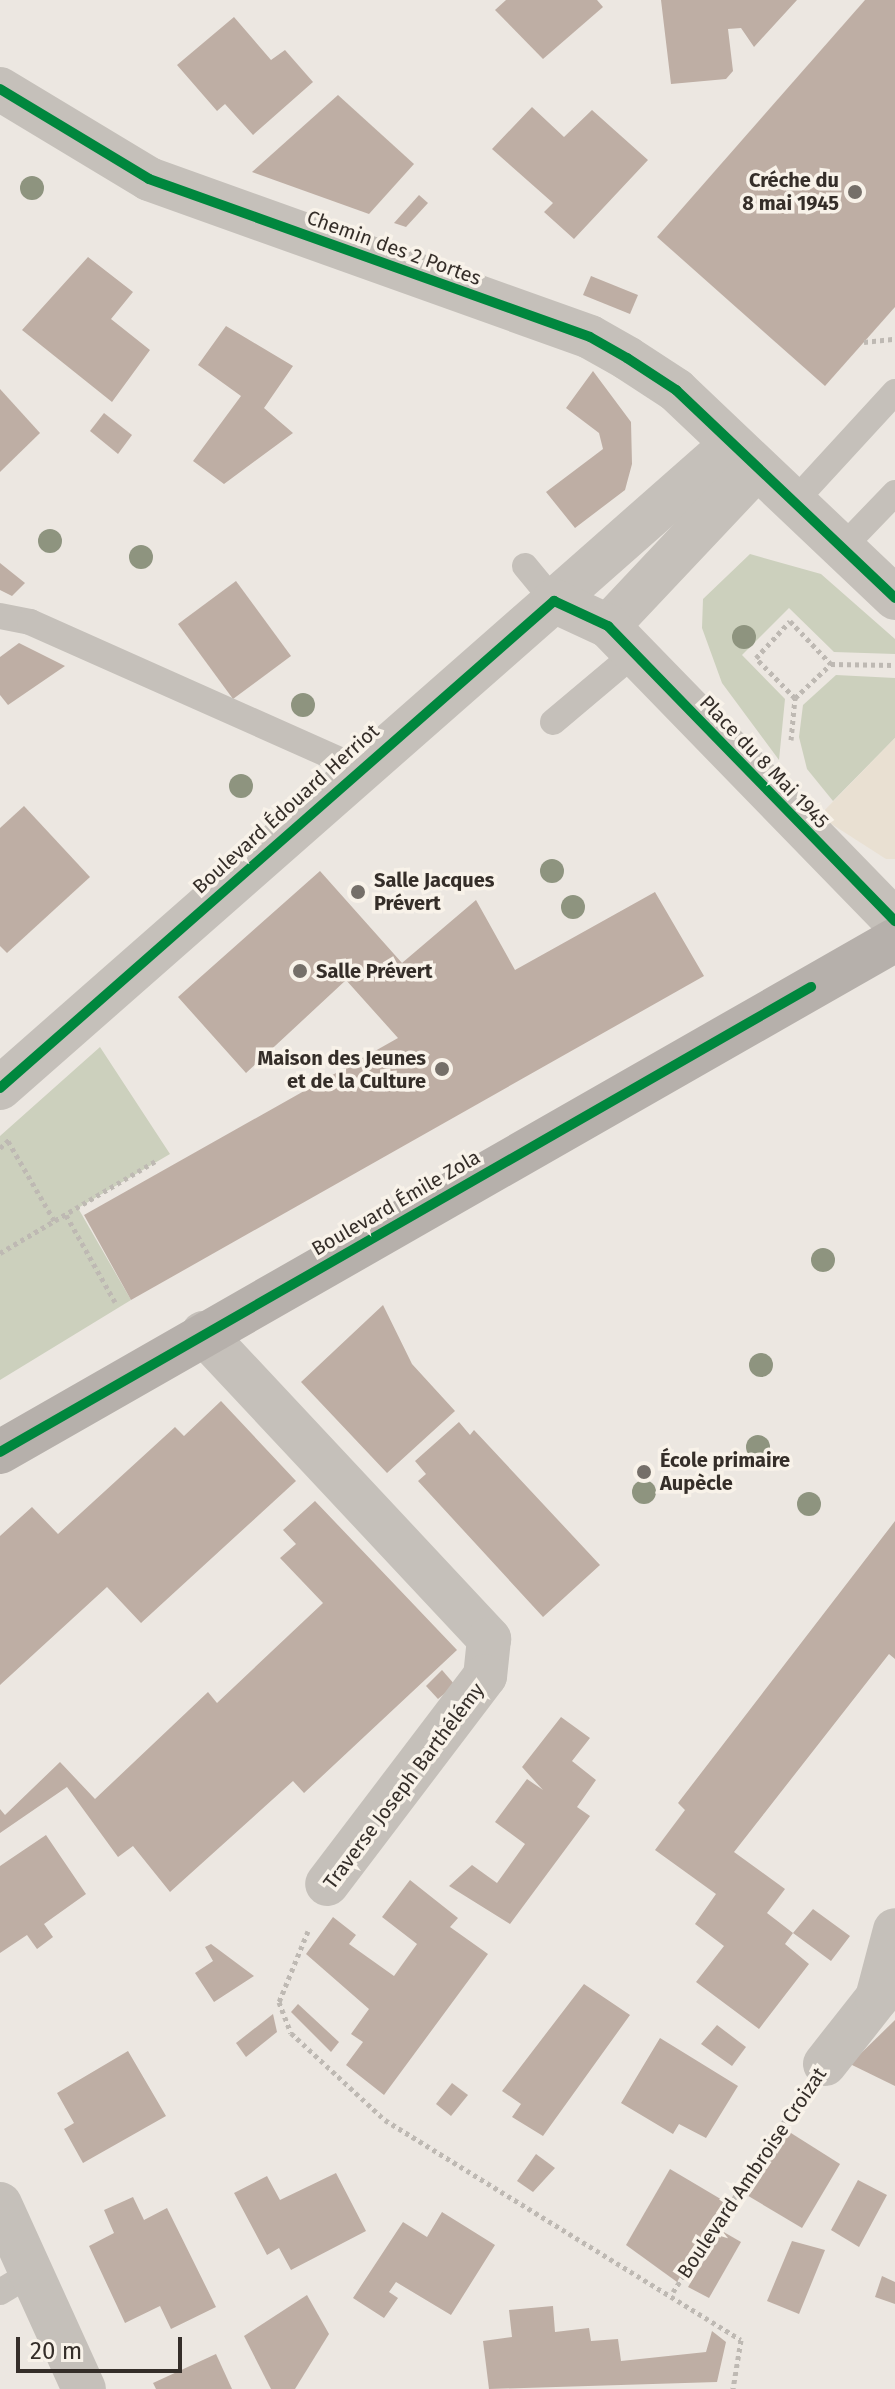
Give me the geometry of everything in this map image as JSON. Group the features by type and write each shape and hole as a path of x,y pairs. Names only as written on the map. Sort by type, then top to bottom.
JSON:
{"main road":[{"name":"Boulevard Émile Zola","path":"0,1452 203,1333 895,940"}],"street":[{"name":"Chemin des 2 Portes","path":"0,89 149,179 590,337 676,390 743,458"},
{"path":"554,601 622,640 743,458 895,598"},
{"name":"Boulevard Édouard Herriot","path":"0,1088 358,768 554,601 743,458"},
{"name":"Place du 8 Mai 1945","path":"622,640 895,921"},
{"name":"Traverse Joseph Barthélémy","path":"203,1333 489,1639 485,1676 327,1884"},
{"name":"Boulevard Ambroise Croizat","path":"825,2064 877,1998 895,1930"},
{"path":"0,2204 16,2282 84,2389"}],"lane":[{"path":"792,504 895,392"},
{"path":"843,547 895,493"},
{"path":"525,566 554,601"},
{"path":"0,616 30,622 358,768"},
{"path":"553,722 622,640"}],"path":[{"path":"864,342 895,339"},
{"path":"795,698 756,658 790,621 831,664"},
{"path":"793,757 795,698 831,664 895,665"},
{"path":"8,1141 55,1222"},
{"path":"0,1253 157,1160"},
{"path":"66,1215 115,1302"}],"green space":[{"path":"750,554 821,574 895,639 895,654 834,652 789,608 742,655 785,699 779,760 722,683 702,628 703,599"},
{"path":"836,675 895,678 895,738 833,801 807,769 799,737 803,705"},
{"path":"100,1047 170,1154 78,1208 131,1300 0,1380 0,1136"}],"shaded area":[{"path":"895,738 895,859 886,859 819,816"}],"building":[{"path":"506,0 597,0 603,7 543,59 495,10"},
{"path":"661,0 797,0 754,47 741,28 728,29 733,71 726,79 671,84"},
{"path":"865,0 895,0 895,307 825,386 657,237"},
{"path":"234,17 271,60 285,50 313,82 253,135 225,104 217,111 177,65"},
{"path":"338,95 414,164 369,214 252,172"},
{"path":"532,107 564,137 592,110 648,160 574,239 544,212 553,203 492,149"},
{"path":"419,195 428,203 406,227 394,223"},
{"path":"88,257 133,292 111,319 150,350 112,402 22,330"},
{"path":"591,276 638,295 630,314 583,295"},
{"path":"226,326 293,366 264,408 293,433 224,484 193,461 241,396 198,365"},
{"path":"593,371 631,422 632,464 625,490 575,528 546,492 603,449 599,433 566,408"},
{"path":"0,389 40,433 0,472"},
{"path":"104,413 132,435 118,454 90,431"},
{"path":"0,563 25,583 12,596 0,590"},
{"path":"236,581 291,656 233,699 178,624"},
{"path":"19,643 65,666 8,705 0,695 0,657"},
{"path":"24,806 90,877 7,953 0,946 0,828"},
{"name":"Maison des Jeunes et de la Culture","path":"320,871 402,963 476,900 515,970 655,892 704,976 131,1300 84,1215 398,1038 346,980 246,1073 178,997"},
{"path":"383,1305 412,1364 455,1411 387,1473 301,1382"},
{"path":"221,1401 296,1481 141,1623 107,1587 0,1685 0,1536 32,1507 58,1534 175,1427 184,1436"},
{"path":"459,1422 470,1435 474,1430 600,1565 543,1617 418,1481 426,1474 415,1461"},
{"path":"315,1501 457,1650 304,1793 293,1781 170,1892 133,1846 118,1857 67,1787 0,1833 0,1809 5,1815 60,1762 95,1799 208,1692 217,1703 323,1603 280,1558 296,1544 283,1530"},
{"path":"895,1521 895,1659 889,1654 734,1852 785,1889 767,1913 793,1933 785,1944 809,1964 759,2029 696,1982 724,1946 695,1924 716,1894 655,1850 685,1810 678,1803"},
{"path":"442,1670 455,1685 438,1699 426,1686"},
{"path":"561,1717 590,1738 572,1761 596,1780 577,1807 590,1816 510,1924 449,1886 472,1865 497,1883 525,1844 495,1822 527,1779 543,1790 522,1767"},
{"path":"46,1835 86,1894 44,1924 53,1937 37,1949 27,1935 0,1953 0,1866"},
{"path":"410,1880 458,1918 450,1927 488,1954 384,2095 346,2065 363,2042 351,2034 369,2009 306,1954 333,1917 356,1935 349,1944 394,1976 417,1944 382,1917"},
{"path":"813,1909 850,1936 831,1961 793,1933"},
{"path":"211,1944 254,1976 214,2002 195,1973 213,1961 205,1947"},
{"path":"584,1984 630,2015 543,2136 512,2117 521,2104 502,2091"},
{"path":"298,2004 339,2042 331,2052 291,2012"},
{"path":"273,2014 277,2032 246,2057 236,2043"},
{"path":"895,2020 895,2086 850,2064"},
{"path":"717,2025 746,2047 732,2066 701,2044"},
{"path":"660,2038 738,2086 706,2138 679,2124 673,2134 621,2103"},
{"path":"128,2051 166,2116 83,2163 64,2129 74,2123 57,2093"},
{"path":"452,2083 468,2095 451,2116 436,2104"},
{"path":"783,2128 840,2164 802,2228 745,2194"},
{"path":"536,2154 555,2168 533,2192 517,2181"},
{"path":"670,2169 724,2201 677,2282 626,2245"},
{"path":"336,2173 366,2231 291,2270 279,2248 267,2255 234,2193 267,2176 280,2200"},
{"path":"858,2180 887,2195 859,2247 831,2230"},
{"path":"133,2197 144,2220 167,2208 216,2307 171,2329 160,2306 125,2323 89,2246 114,2233 104,2210"},
{"path":"442,2212 495,2245 451,2315 396,2282 389,2292 398,2298 384,2318 353,2298 403,2222 427,2237"},
{"path":"722,2231 741,2242 709,2298 688,2287"},
{"path":"792,2241 825,2250 799,2314 767,2301"},
{"path":"882,2276 895,2282 895,2304 875,2297"},
{"path":"307,2295 329,2334 295,2389 271,2389 244,2336"},
{"path":"553,2306 555,2332 589,2328 591,2341 618,2339 621,2361 706,2352 712,2331 726,2342 717,2382 489,2389 483,2341 512,2337 509,2310"},
{"path":"216,2354 232,2389 156,2389 153,2383"}],"cycle path":[{"path":"0,89 149,179 590,337 627,358 676,390 895,598"},
{"path":"0,1088 554,601 608,626 895,921"},
{"path":"0,1452 811,987"}],"place":[{"name":"Créche du 8 mai 1945","path":"855,192"},
{"name":"Salle Jacques Prévert","path":"358,892"},
{"name":"Salle Prévert","path":"300,971"},
{"name":"Maison des Jeunes et de la Culture","path":"442,1069"},
{"name":"École primaire Aupècle","path":"644,1472"}]}
